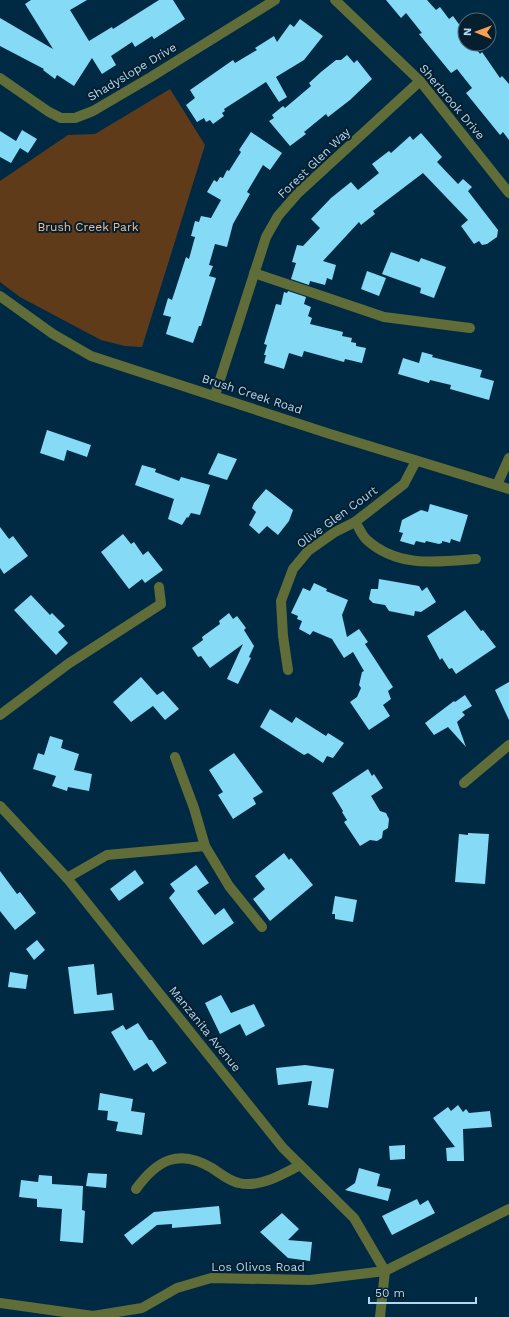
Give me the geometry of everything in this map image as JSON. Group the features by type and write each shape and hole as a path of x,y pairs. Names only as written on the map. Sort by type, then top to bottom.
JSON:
{"street":[{"name":"Shadyslope Drive","path":"0,78 49,112 61,118 75,118 94,111 275,0"},
{"name":"Sherbrook Drive","path":"335,0 420,82 509,193"},
{"name":"Forest Glen Way","path":"215,395 266,237 278,216 293,199 420,82"},
{"path":"254,273 384,317 470,328"},
{"name":"Brush Creek Road","path":"0,296 53,334 91,356 416,461 509,489"},
{"path":"497,486 509,458"},
{"name":"Olive Glen Court","path":"288,670 283,636 281,601 293,570 308,551 355,522 404,484 416,461"},
{"path":"355,522 366,540 388,554 408,561 432,563 476,559"},
{"path":"0,715 68,664 161,604 159,588"},
{"path":"464,783 509,745"},
{"path":"175,757 194,808 205,846 230,886 262,927"},
{"name":"Manzanita Avenue","path":"0,806 67,878 283,1148 354,1218 385,1271"},
{"path":"67,878 107,855 205,846"},
{"path":"136,1189 148,1173 164,1161 177,1159 202,1163 227,1179 240,1183 268,1180 300,1164"},
{"name":"Los Olivos Road","path":"0,1303 93,1316 142,1308 177,1288 210,1278 310,1280 385,1271 509,1209"},
{"path":"380,1317 385,1271"}],"green space":[{"name":"Brush Creek Park","path":"170,89 205,145 142,347 125,346 101,340 20,297 0,282 0,181 68,135 95,134"}],"building":[{"path":"31,0 87,0 70,10 89,41 112,27 113,29 159,0 173,0 185,19 154,39 152,36 135,47 132,42 111,56 116,65 102,74 92,58 74,86 57,75 55,79 43,70 44,69 0,46 0,18 53,49 25,4"},
{"path":"386,0 427,0 436,10 440,7 449,19 453,16 457,22 457,52 479,52 480,54 482,52 500,78 502,76 509,84 509,140 503,132 500,135 466,93 472,88 457,69 451,73 419,34 422,33 406,13 401,18"},
{"path":"300,19 323,36 304,60 276,77 287,97 279,102 266,82 224,109 225,111 222,113 224,116 213,124 210,120 206,122 204,118 197,122 186,105 195,98 190,90 233,60 235,63 257,50 255,48 274,36 277,42 290,24 294,27"},
{"path":"347,55 354,63 357,60 372,79 350,100 328,117 326,114 304,132 306,134 290,146 269,121 274,118 272,115 283,106 285,108 311,86 309,83 336,60 341,60"},
{"path":"22,130 37,139 28,153 20,148 11,163 0,157 0,131 16,141"},
{"path":"251,132 282,153 270,170 263,165 247,192 250,194 233,224 227,247 215,244 209,265 213,266 209,276 216,278 201,326 199,326 193,343 166,334 171,317 163,315 168,298 172,300 186,257 189,259 195,237 191,236 195,221 199,222 201,216 211,218 221,200 207,192 214,180 217,182 220,177 223,178 227,170 229,171 241,152 239,150"},
{"path":"421,133 442,157 437,162 458,184 463,179 472,187 468,191 498,230 497,237 487,244 482,245 479,241 474,244 461,226 468,220 423,173 373,211 375,214 361,225 359,222 323,261 336,265 332,280 327,278 325,285 310,281 309,285 291,279 296,263 292,262 297,245 303,246 320,228 311,219 331,198 351,182 358,190 379,173 372,164 389,151 391,153 410,136 413,140"},
{"path":"391,252 419,262 421,258 446,267 434,298 420,293 421,288 382,274"},
{"path":"367,271 386,278 379,296 361,289"},
{"path":"288,291 306,297 304,304 311,307 308,316 312,318 310,324 343,332 342,336 352,338 351,342 356,343 356,346 366,348 362,363 345,359 344,362 304,351 302,357 289,353 284,369 264,363 266,355 264,355 267,345 264,344 276,304 281,305 284,292 287,293"},
{"path":"422,352 433,355 432,357 482,370 480,377 494,381 489,400 450,389 451,385 430,380 429,383 398,374 403,358 419,363"},
{"path":"47,430 91,445 87,457 67,450 64,461 40,453"},
{"path":"218,453 237,459 227,480 208,474"},
{"path":"142,465 156,469 155,472 179,481 181,477 210,485 200,515 191,513 182,525 168,519 174,499 135,485"},
{"path":"266,489 293,510 289,521 278,535 267,526 259,534 249,525 256,512 252,508 254,503"},
{"path":"430,504 468,515 460,542 451,539 450,543 442,541 442,543 439,544 426,541 425,543 416,541 414,545 400,541 403,533 399,532 402,520 421,510 428,512"},
{"path":"0,527 9,539 13,536 28,556 4,574 0,568"},
{"path":"123,534 131,544 134,542 143,555 148,551 163,570 145,583 142,579 129,589 101,552"},
{"path":"379,579 419,586 422,591 427,587 436,602 421,612 415,611 414,616 389,611 385,605 373,603 369,599 371,589 378,589"},
{"path":"314,583 327,589 326,591 348,600 342,615 347,637 359,629 368,642 365,644 393,687 388,691 391,699 383,705 390,716 369,730 350,702 357,697 361,688 359,685 362,672 364,671 353,652 344,658 332,639 313,631 310,635 299,629 302,621 297,619 298,616 291,613 303,588 310,591"},
{"path":"31,595 50,615 52,613 65,626 58,632 68,643 56,655 14,610"},
{"path":"465,610 481,631 483,630 496,647 456,674 452,668 449,669 442,658 440,660 427,636"},
{"path":"229,613 233,619 237,616 246,628 244,630 254,646 249,657 251,658 238,684 227,679 243,644 210,668 201,656 198,657 192,648 203,640 202,637 220,624 219,621"},
{"path":"141,677 157,695 163,691 179,709 165,720 153,706 131,722 113,702"},
{"path":"509,682 509,720 495,690"},
{"path":"465,695 472,706 462,712 465,715 457,722 466,747 448,727 434,735 425,723 454,701 455,702"},
{"path":"270,709 292,723 296,717 326,736 328,733 344,743 333,758 327,756 323,763 308,753 304,755 260,727"},
{"path":"50,736 63,740 61,748 79,754 74,770 92,774 89,791 68,787 67,791 52,786 56,776 33,769 38,753 44,755"},
{"path":"234,753 263,792 253,798 256,804 233,819 218,795 223,792 209,770"},
{"path":"368,769 372,776 374,774 383,788 371,796 380,811 386,813 389,819 388,828 383,831 382,838 377,841 370,840 360,846 344,822 347,820 332,793"},
{"path":"468,833 489,834 485,884 455,882 459,834 468,835"},
{"path":"284,853 289,860 291,858 313,885 270,921 253,899 265,889 255,876"},
{"path":"196,865 209,883 197,891 215,915 224,908 234,923 203,945 169,898 175,891 170,884"},
{"path":"135,870 144,883 119,901 110,889"},
{"path":"0,871 17,894 20,892 36,913 15,930 0,911"},
{"path":"335,896 357,900 353,922 335,919 335,914 332,914"},
{"path":"37,940 45,950 34,960 26,949"},
{"path":"94,964 97,995 112,993 114,1010 74,1014 68,967"},
{"path":"10,972 28,975 26,989 8,987"},
{"path":"221,995 231,1013 254,1004 265,1026 246,1036 240,1024 220,1034 205,1003"},
{"path":"138,1023 149,1040 152,1040 167,1063 153,1072 147,1063 134,1071 111,1032 123,1025 126,1030"},
{"path":"305,1065 334,1069 328,1108 308,1105 312,1081 278,1085 276,1068"},
{"path":"100,1093 133,1099 131,1111 145,1113 142,1135 116,1131 118,1122 107,1120 108,1111 98,1110"},
{"path":"458,1105 463,1112 466,1109 469,1113 490,1111 492,1127 463,1129 464,1161 447,1161 446,1148 455,1147 433,1118 448,1107 451,1111"},
{"path":"405,1145 405,1159 390,1160 389,1146"},
{"path":"359,1168 380,1174 377,1186 391,1189 388,1201 345,1190 355,1183"},
{"path":"88,1173 107,1174 106,1188 86,1186"},
{"path":"39,1175 52,1176 52,1184 83,1186 82,1210 85,1211 83,1243 60,1241 62,1209 37,1207 37,1199 19,1197 21,1180 38,1182"},
{"path":"417,1199 420,1205 428,1200 435,1213 392,1235 382,1216"},
{"path":"219,1206 221,1224 172,1228 172,1224 157,1225 132,1245 124,1235 154,1212"},
{"path":"282,1213 299,1229 288,1240 312,1242 310,1261 288,1258 260,1232"}]}
